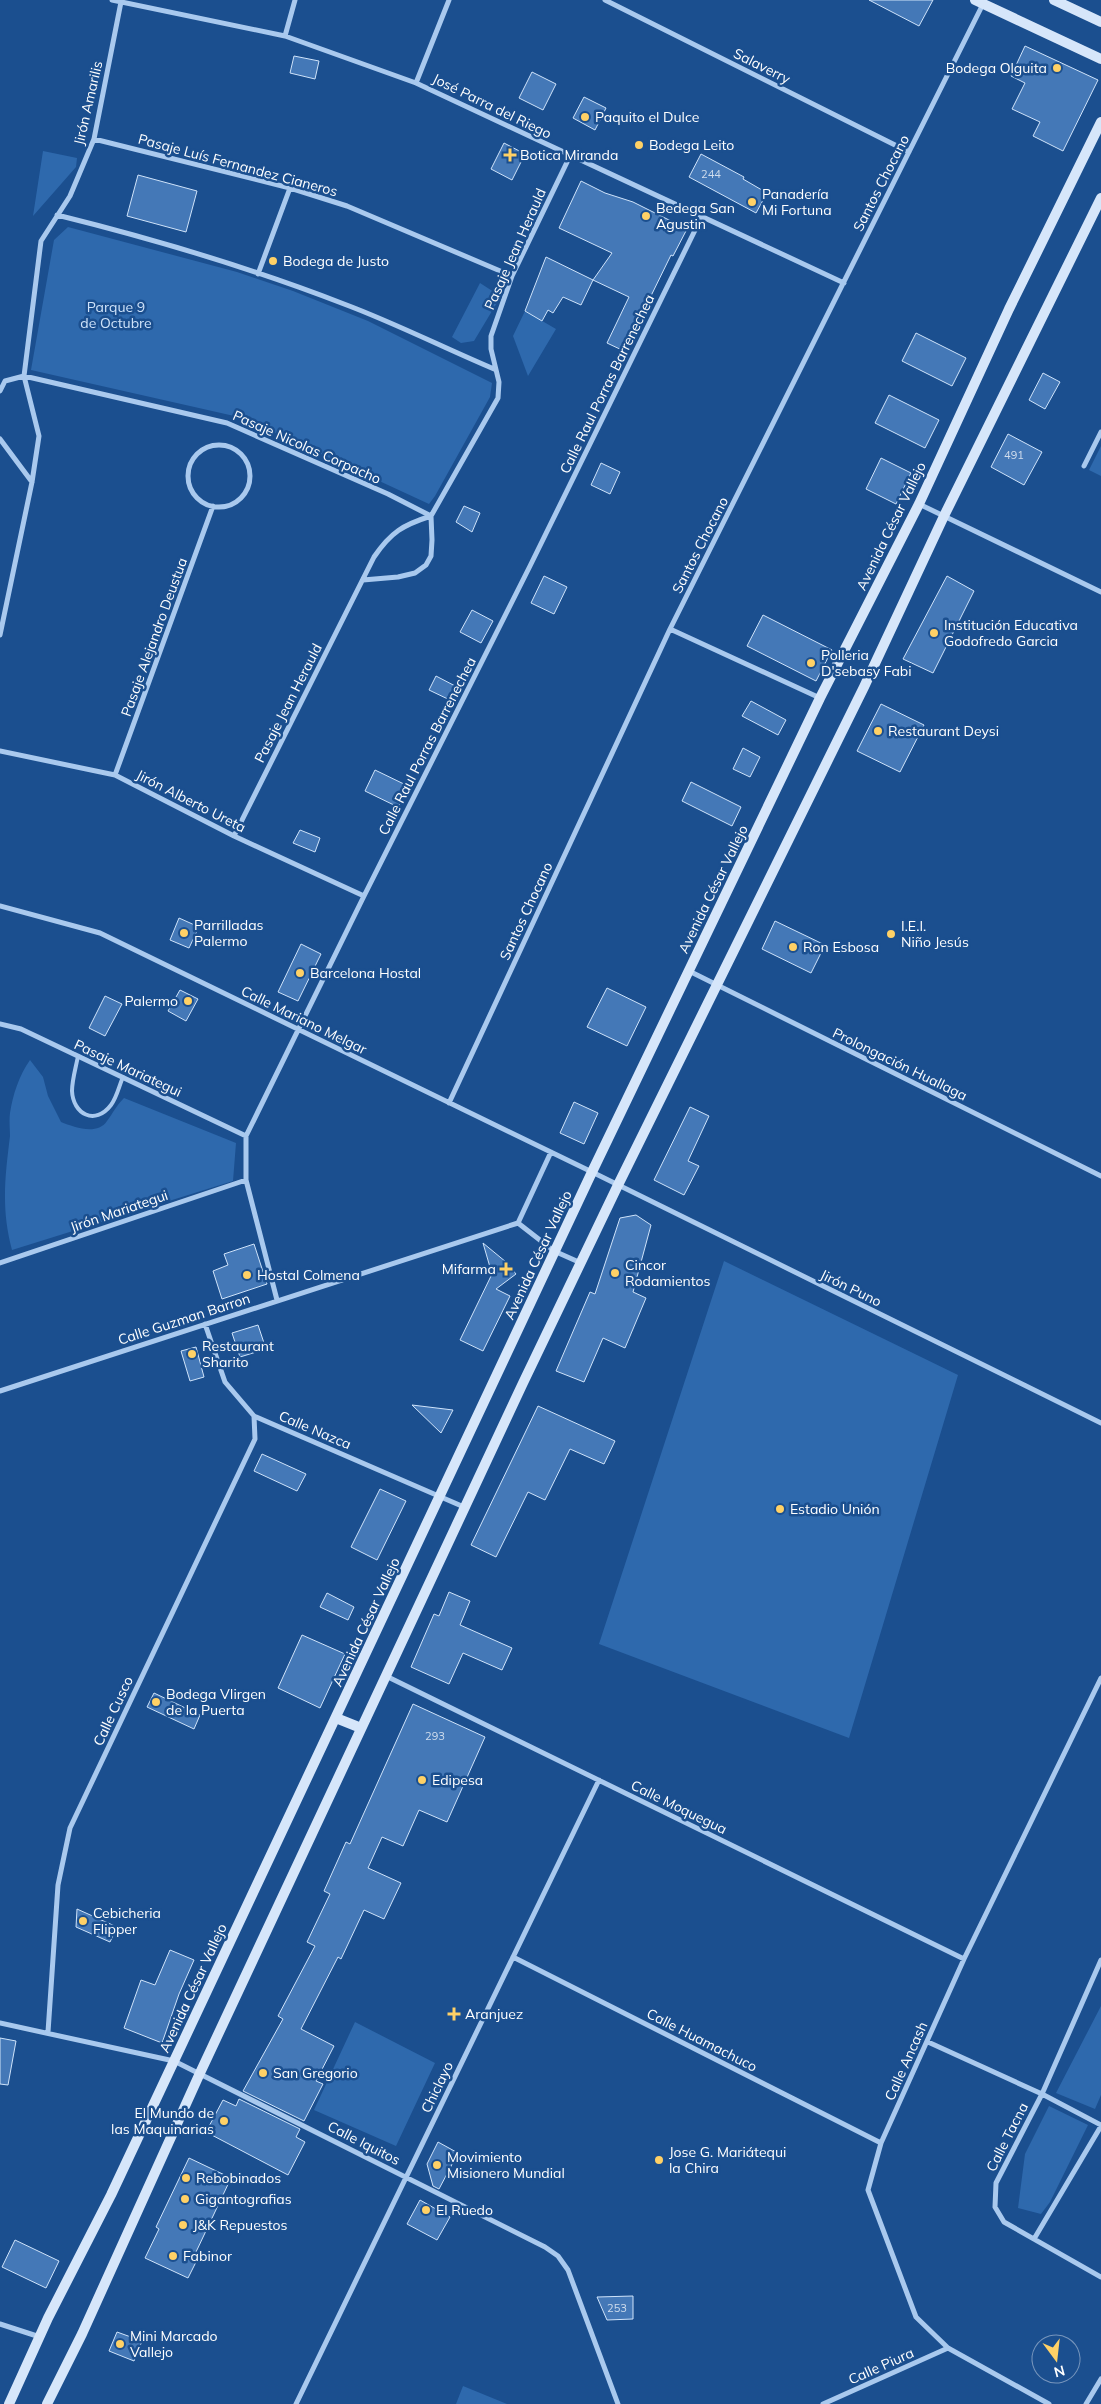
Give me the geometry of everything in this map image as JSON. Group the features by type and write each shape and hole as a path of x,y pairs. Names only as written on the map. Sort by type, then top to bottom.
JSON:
{"main road":[{"path":"1054,0 1101,22"},
{"path":"979,2 1101,59"},
{"name":"Avenida César Vallejo","path":"9,2404 40,2337 111,2195 554,1251 820,698 919,504 1010,309 1101,122"},
{"path":"47,2404 82,2334 200,2073 464,1507 618,1185 864,687 944,516 1101,198"},
{"path":"336,1718 361,1728"}],"street":[{"name":"José Parra del Riego","path":"112,0 285,36 416,83 844,283"},
{"path":"285,36 294,0"},
{"path":"416,83 449,0"},
{"name":"Salaverry","path":"605,0 909,152"},
{"name":"Jirón Amarilis","path":"0,635 32,482 39,436 24,376 41,241 70,196 94,139 121,2"},
{"name":"Santos Chocano","path":"449,1102 670,629 909,152 979,2"},
{"name":"Pasaje Luís Fernandez Cianeros","path":"94,139 290,188 347,206 512,276"},
{"name":"Pasaje Jean Herauld","path":"234,836 374,557 390,536 404,525 430,516 498,398 499,382 490,350 491,336 512,276 570,156"},
{"path":"258,274 290,188"},
{"path":"57,215 101,226 258,274 345,304 494,369"},
{"name":"Calle Raul Porras Barrenechea","path":"277,1300 246,1180 246,1136 702,216"},
{"path":"0,390 5,381 24,376"},
{"name":"Pasaje Nicolas Corpacho","path":"24,376 227,423 430,516"},
{"path":"1084,466 1101,432"},
{"path":"0,439 32,482"},
{"path":"210,446 226,446 240,452 249,466 250,482 243,496 229,505 213,506 198,499 190,486 188,470 196,455 210,446"},
{"path":"919,504 1101,592"},
{"name":"Pasaje Alejandro Deustua","path":"116,775 213,506"},
{"path":"363,580 415,573 426,565 431,556 430,516"},
{"path":"670,629 820,698"},
{"name":"Jirón Alberto Ureta","path":"0,751 116,775 234,836 364,896"},
{"name":"Calle Mariano Melgar","path":"0,906 100,933 592,1172"},
{"name":"Prolongación Huallaga","path":"688,971 1101,1176"},
{"name":"Pasaje Mariategui","path":"0,1024 21,1029 246,1136"},
{"path":"551,1152 518,1223 554,1251 581,1263"},
{"name":"Jirón Puno","path":"592,1172 1101,1424"},
{"name":"Jirón Mariategui","path":"0,1263 246,1180"},
{"name":"Calle Guzman Barron","path":"0,1391 518,1223"},
{"name":"Calle Nazca","path":"206,1324 225,1382 254,1416 441,1495 464,1507"},
{"name":"Calle Cusco","path":"48,2032 58,1886 70,1828 255,1439 254,1416"},
{"name":"Calle Moquegua","path":"385,1676 964,1959"},
{"name":"Calle Ancash","path":"1049,2404 948,2348 916,2318 868,2190 881,2143 964,1959 1101,1678"},
{"name":"Chiclayo","path":"296,2404 599,1780"},
{"name":"Calle Huamachuco","path":"513,1957 881,2143"},
{"name":"Calle Tacna","path":"1101,1960 1042,2094 996,2183 995,2207 1004,2222 1101,2277"},
{"name":"Calle Iquitos","path":"0,2023 174,2061 545,2247 558,2256 568,2270 618,2404"},
{"path":"928,2042 1042,2094 1101,2126 1034,2239"},
{"path":"0,2324 40,2337"},
{"name":"Calle Piura","path":"823,2404 948,2348"},
{"path":"1086,2404 1101,2379"}],"lane":[{"path":"78,1056 72,1090 76,1107 80,1113 88,1116 106,1110 112,1104 123,1077"}],"green space":[{"path":"43,151 77,158 76,167 33,216"},
{"name":"Parque 9 de Octubre","path":"68,227 237,272 293,291 368,321 492,383 490,397 429,504 243,418 31,370 54,240"},
{"path":"480,283 497,294 498,301 474,341 461,343 452,337"},
{"path":"525,311 556,329 528,376 513,336"},
{"path":"1101,446 1101,476 1089,470"},
{"path":"30,1060 43,1077 48,1096 61,1122 85,1129 103,1126 124,1098 236,1143 233,1181 12,1250 5,1207 10,1116 17,1085"},
{"name":"Estadio Unión","path":"724,1261 958,1375 849,1738 599,1644"},
{"path":"1101,2006 1101,2095 1095,2109 1056,2093"},
{"path":"355,2022 435,2063 396,2146 314,2110"},
{"path":"1049,2106 1088,2125 1050,2202 1041,2214 1018,2208 1025,2154"},
{"path":"463,2386 507,2404 456,2404"}],"building":[{"path":"869,0 933,0 919,26"},
{"path":"1025,46 1098,80 1063,151 1033,136 1040,122 1012,109 1025,83 1011,76"},
{"path":"294,56 319,61 315,79 290,73"},
{"path":"532,72 556,84 543,110 519,98"},
{"path":"584,97 606,108 595,130 573,118"},
{"path":"504,143 525,154 512,180 491,169"},
{"path":"701,154 744,177 743,179 767,193 756,213 689,177"},
{"path":"138,175 197,191 186,232 127,216"},
{"path":"581,181 605,193 633,202 687,229 673,256 671,255 624,351 607,343 629,297 593,280 612,253 559,228"},
{"path":"546,257 593,280 581,305 563,297 553,313 548,310 542,321 525,311"},
{"path":"916,333 966,358 952,386 902,361"},
{"path":"1043,373 1060,382 1045,409 1029,400"},
{"path":"889,395 939,420 925,448 875,423"},
{"path":"1008,434 1042,452 1024,485 991,467"},
{"path":"881,458 911,473 896,504 866,489"},
{"path":"601,463 620,472 610,494 591,485"},
{"path":"464,506 480,513 472,532 456,522"},
{"path":"544,576 567,587 554,614 531,603"},
{"path":"947,576 974,591 933,673 903,659"},
{"path":"472,610 493,621 481,643 460,632"},
{"path":"763,615 832,650 816,681 747,646"},
{"path":"436,676 459,688 452,701 429,690"},
{"path":"751,701 786,720 778,735 742,716"},
{"path":"881,704 924,725 900,772 857,751"},
{"path":"743,748 760,757 750,777 733,769"},
{"path":"375,770 408,786 398,807 365,791"},
{"path":"691,782 741,807 732,826 682,801"},
{"path":"300,830 320,838 315,852 293,843"},
{"name":"Parrilladas Palermo","path":"179,918 199,927 189,948 170,940"},
{"name":"Ron Esbosa","path":"775,921 825,945 811,973 762,949"},
{"name":"Barcelona Hostal","path":"301,944 321,954 298,1001 278,992"},
{"path":"607,988 646,1007 627,1046 587,1027"},
{"path":"180,990 198,999 186,1021 168,1011"},
{"path":"105,996 122,1004 105,1036 89,1028"},
{"path":"574,1102 598,1113 584,1144 560,1133"},
{"path":"690,1107 709,1116 688,1161 699,1166 684,1195 654,1180"},
{"path":"636,1215 651,1225 633,1292 646,1298 625,1348 603,1338 584,1382 556,1371 590,1292 595,1294 620,1218"},
{"path":"483,1243 506,1262 516,1274 496,1289 510,1296 483,1351 460,1340 492,1274"},
{"name":"Hostal Colmena","path":"254,1244 267,1284 222,1299 213,1271 228,1265 224,1254"},
{"path":"258,1325 266,1349 240,1357 232,1333"},
{"path":"196,1347 204,1377 190,1381 181,1351"},
{"path":"412,1405 453,1410 441,1433"},
{"path":"538,1406 615,1441 604,1464 570,1449 545,1500 528,1492 496,1557 471,1545"},
{"path":"262,1454 306,1474 297,1491 254,1471"},
{"path":"380,1489 406,1501 377,1560 351,1547"},
{"path":"449,1592 470,1601 460,1625 512,1648 502,1670 463,1653 449,1684 411,1667 434,1614 439,1616"},
{"path":"327,1593 354,1607 348,1620 320,1607"},
{"path":"302,1635 345,1654 320,1708 278,1688"},
{"path":"154,1693 200,1715 194,1729 147,1707"},
{"path":"413,1704 485,1737 447,1822 419,1810 403,1846 382,1837 368,1868 401,1883 384,1919 364,1910 341,1959 338,1957 301,2029 334,2046 316,2081 323,2084 304,2121 243,2091 283,2019 278,2016 315,1946 307,1942 330,1894 324,1891 346,1842 350,1844"},
{"path":"77,1909 117,1927 110,1942 76,1927"},
{"path":"170,1950 194,1960 179,1994 162,2043 124,2028 141,1980 155,1985"},
{"path":"0,2038 16,2041 8,2085 0,2084"},
{"path":"239,2099 300,2129 296,2137 305,2142 288,2175 206,2132 223,2100 236,2106"},
{"path":"438,2142 458,2153 439,2189 433,2186 427,2164"},
{"path":"189,2158 231,2178 196,2252 200,2254 188,2278 145,2258 159,2229 156,2227"},
{"path":"420,2200 450,2217 437,2240 407,2224"},
{"path":"15,2240 59,2261 46,2288 2,2267"},
{"path":"633,2296 633,2319 607,2320 597,2297"},
{"path":"117,2332 142,2341 134,2361 109,2351"}],"place":[{"name":"Bodega Olguita","path":"1057,68"},
{"name":"Paquito el Dulce","path":"585,117"},
{"name":"Bodega Leito","path":"639,145"},
{"name":"Botica Miranda","path":"510,155"},
{"name":"Panadería Mi Fortuna","path":"752,202"},
{"name":"Bedega San Agustin","path":"646,216"},
{"name":"Bodega de Justo","path":"273,261"},
{"name":"Institución Educativa Godofredo Garcia","path":"934,633"},
{"name":"Polleria D'sebasy Fabi","path":"811,663"},
{"name":"Restaurant Deysi","path":"878,731"},
{"name":"Parrilladas Palermo","path":"184,933"},
{"name":"I.E.I. Niño Jesús","path":"891,934"},
{"name":"Ron Esbosa","path":"793,947"},
{"name":"Barcelona Hostal","path":"300,973"},
{"name":"Palermo","path":"188,1001"},
{"name":"Mifarma","path":"506,1269"},
{"name":"Cincor Rodamientos","path":"615,1273"},
{"name":"Hostal Colmena","path":"247,1275"},
{"name":"Restaurant Sharito","path":"192,1354"},
{"name":"Estadio Unión","path":"780,1509"},
{"name":"Bodega VIirgen de la Puerta","path":"156,1702"},
{"name":"Edipesa","path":"422,1780"},
{"name":"Cebicheria Flipper","path":"83,1921"},
{"name":"Aranjuez","path":"454,2014"},
{"name":"San Gregorio","path":"263,2073"},
{"name":"El Mundo de las Maquinarias","path":"224,2121"},
{"name":"Jose G. Mariátequi la Chira","path":"659,2160"},
{"name":"Movimiento Misionero Mundial","path":"437,2165"},
{"name":"Rebobinados","path":"186,2178"},
{"name":"Gigantografias","path":"185,2199"},
{"name":"El Ruedo","path":"426,2210"},
{"name":"J&K Repuestos","path":"183,2225"},
{"name":"Fabinor","path":"173,2256"},
{"name":"Mini Marcado Vallejo","path":"120,2344"}]}
